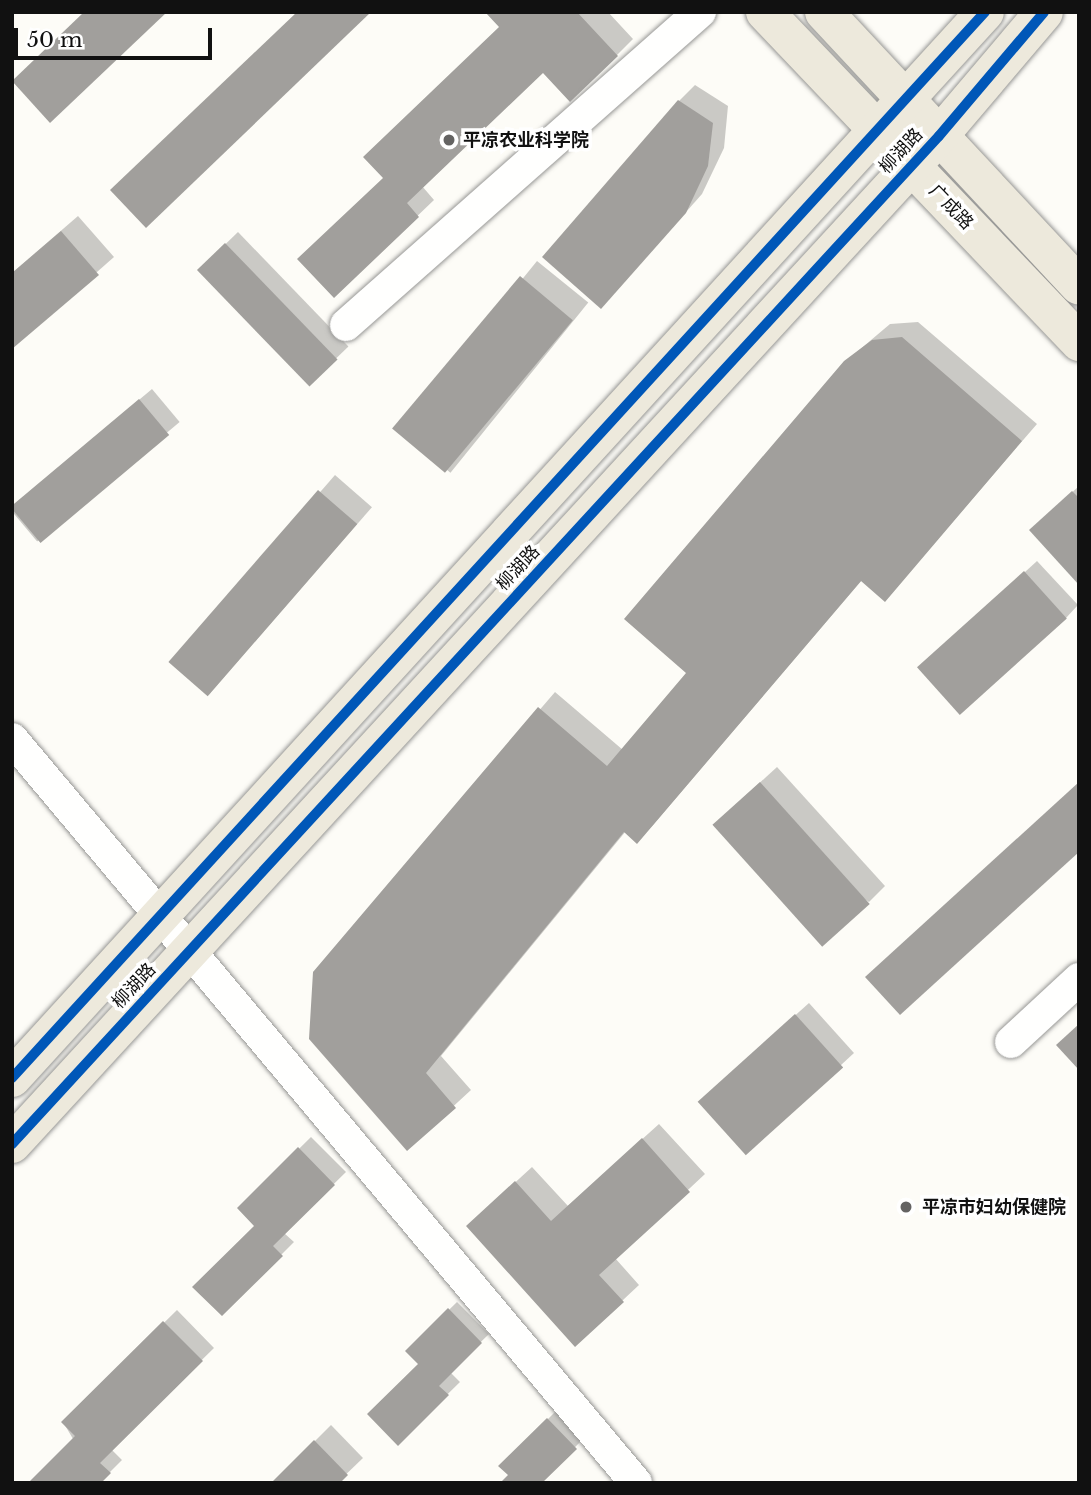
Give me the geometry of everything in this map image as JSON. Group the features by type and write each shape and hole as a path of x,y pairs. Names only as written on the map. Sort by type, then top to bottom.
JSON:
{"main road":[{"name":"广成路","path":"765,12 878,135 1079,342"},
{"path":"824,12 1079,285"},
{"name":"柳湖路","path":"12,1078 908,103 985,12"},
{"name":"柳湖路","path":"12,1144 939,136 1044,12"}],"street":[{"path":"346,324 700,12"},
{"path":"12,739 192,948 636,1483"},
{"path":"1011,1042 1079,979"}],"building":[{"path":"84,12 167,12 50,123 12,81"},
{"path":"297,12 371,12 146,228 110,190"},
{"path":"485,12 577,12 618,56 570,102 543,73 407,203 419,217 334,298 297,259 383,178 363,157 499,27"},
{"path":"678,100 713,123 708,166 686,213 601,309 542,257"},
{"path":"61,231 99,275 12,349 12,273"},
{"path":"225,243 338,360 309,387 197,270"},
{"path":"520,276 573,320 445,473 392,428"},
{"path":"902,337 1022,441 885,602 861,581 637,844 624,832 426,1073 456,1108 407,1151 309,1039 313,972 538,707 607,766 686,673 624,619 844,361 872,340"},
{"path":"139,399 169,435 41,543 12,506"},
{"path":"318,490 357,524 208,696 168,662"},
{"path":"1072,491 1079,498 1079,585 1029,530"},
{"path":"1024,571 1067,619 960,715 917,667"},
{"path":"760,782 870,904 822,947 712,825"},
{"path":"1079,782 1079,852 900,1015 865,977"},
{"path":"795,1014 843,1068 746,1155 698,1102"},
{"path":"1079,1024 1079,1070 1056,1045"},
{"path":"642,1138 690,1192 599,1275 624,1302 575,1347 466,1226 515,1181 551,1221"},
{"path":"298,1147 335,1185 273,1246 283,1256 222,1316 192,1287 254,1226 237,1208"},
{"path":"448,1308 482,1343 439,1386 449,1395 398,1446 367,1414 418,1364 405,1351"},
{"path":"163,1321 203,1361 100,1463 111,1473 101,1483 28,1483 75,1436 61,1422"},
{"path":"547,1418 577,1449 542,1483 500,1483 508,1475 498,1466"},
{"path":"314,1440 348,1475 340,1483 271,1483"}],"cycle path":[{"path":"12,1078 985,12"},
{"path":"12,1144 939,136 1044,12"}],"place":[{"name":"平凉农业科学院","path":"449,140"},
{"name":"平凉市妇幼保健院","path":"906,1207"}]}
